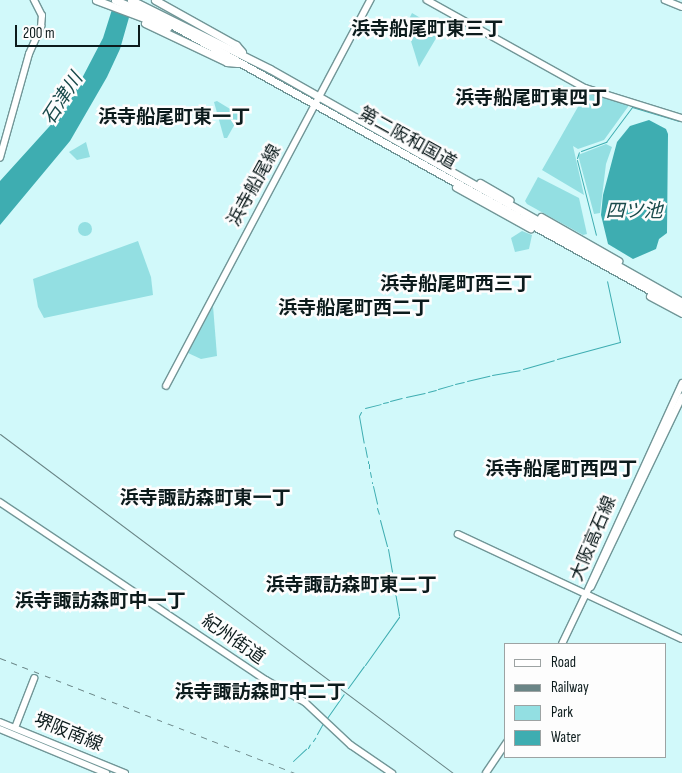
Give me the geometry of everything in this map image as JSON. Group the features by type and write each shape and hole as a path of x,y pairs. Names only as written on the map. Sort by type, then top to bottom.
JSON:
{"highway":[{"path":"96,0 112,2 167,18"},
{"path":"131,0 167,18"},
{"path":"144,0 167,18"},
{"path":"155,0 236,45 244,55"},
{"name":"第二阪和国道","path":"167,18 244,55 682,302"},
{"name":"第二阪和国道","path":"167,18 204,43 315,106 682,308"},
{"path":"145,23 227,62 240,63"},
{"path":"457,174 478,182 682,296"},
{"path":"445,177 472,198 682,313"}],"main road":[{"name":"大阪高石線","path":"586,594 682,383"},
{"name":"大阪高石線","path":"586,594 596,581 682,397"}],"street":[{"path":"0,158 26,63 41,27 42,16 34,0"},
{"name":"浜寺船尾線","path":"166,386 370,0"},
{"path":"427,0 585,88 682,118"},
{"path":"665,0 682,7"},
{"name":"紀州街道","path":"0,502 266,680 298,697 351,745 392,773"},
{"path":"458,534 682,639"},
{"path":"562,643 586,594"},
{"path":"15,728 34,679"},
{"name":"堺阪南線","path":"0,722 124,773"},
{"name":"堺阪南線","path":"0,730 106,773"},
{"path":"486,773 504,746"}],"green space":[{"path":"412,13 441,30 419,67 406,25"},
{"path":"587,91 630,104 604,140 578,149 573,146 584,195 542,170"},
{"path":"217,101 240,115 227,138 224,138 214,102"},
{"path":"86,142 90,157 77,160 69,152"},
{"path":"606,144 612,147 606,164 600,213 594,214 578,155"},
{"path":"538,177 579,198 587,234 583,235 527,204 525,201"},
{"path":"82,222 88,222 92,229 88,236 82,236 78,232 78,226"},
{"path":"522,231 532,235 529,249 515,252 511,238"},
{"path":"138,241 151,277 153,295 44,318 38,307 33,279"},
{"path":"213,306 217,356 201,359 188,353"}],"water":[{"path":"115,0 134,0 120,49 107,77 70,141 0,225 0,181 67,107 103,38"},
{"name":"四ツ池","path":"649,120 666,129 668,134 667,233 659,239 656,249 633,259 608,244 601,215 603,195 617,142 630,126"}],"waterway":[{"path":"581,151 606,142 632,107 679,121"},
{"path":"577,158 579,152"},
{"path":"577,160 596,235"},
{"path":"557,359 620,342 607,281"},
{"path":"523,369 554,360"},
{"path":"492,375 520,370"},
{"path":"467,381 489,376"},
{"path":"455,384 464,382"},
{"path":"438,389 452,385"},
{"path":"428,392 436,390"},
{"path":"406,397 425,393"},
{"path":"390,401 402,398"},
{"path":"383,403 388,402"},
{"path":"365,408 381,404"},
{"path":"361,412 359,416 364,443"},
{"path":"365,447 367,457"},
{"path":"370,472 371,477"},
{"path":"373,486 377,504"},
{"path":"377,508 379,514"},
{"path":"380,520 387,546"},
{"path":"388,549 392,572"},
{"path":"392,575 399,615"},
{"path":"365,665 399,617"},
{"path":"348,688 364,666"},
{"path":"327,718 344,694"},
{"path":"317,734 323,723"},
{"path":"308,748 310,744"},
{"path":"293,761 306,749"}],"tram line":[{"path":"0,434 453,773"}],"railway":[{"path":"0,658 295,773"}],"district":[{"name":"浜寺船尾町東三丁","path":"427,30"},
{"name":"浜寺船尾町東四丁","path":"531,99"},
{"name":"浜寺船尾町東一丁","path":"174,118"},
{"name":"浜寺船尾町西三丁","path":"456,285"},
{"name":"浜寺船尾町西二丁","path":"354,309"},
{"name":"浜寺船尾町西四丁","path":"561,470"},
{"name":"浜寺諏訪森町東一丁","path":"205,499"},
{"name":"浜寺諏訪森町東二丁","path":"351,586"},
{"name":"浜寺諏訪森町中一丁","path":"100,602"},
{"name":"浜寺諏訪森町中二丁","path":"260,693"}],"water label":[{"name":"石津川","path":"63,99"}]}
